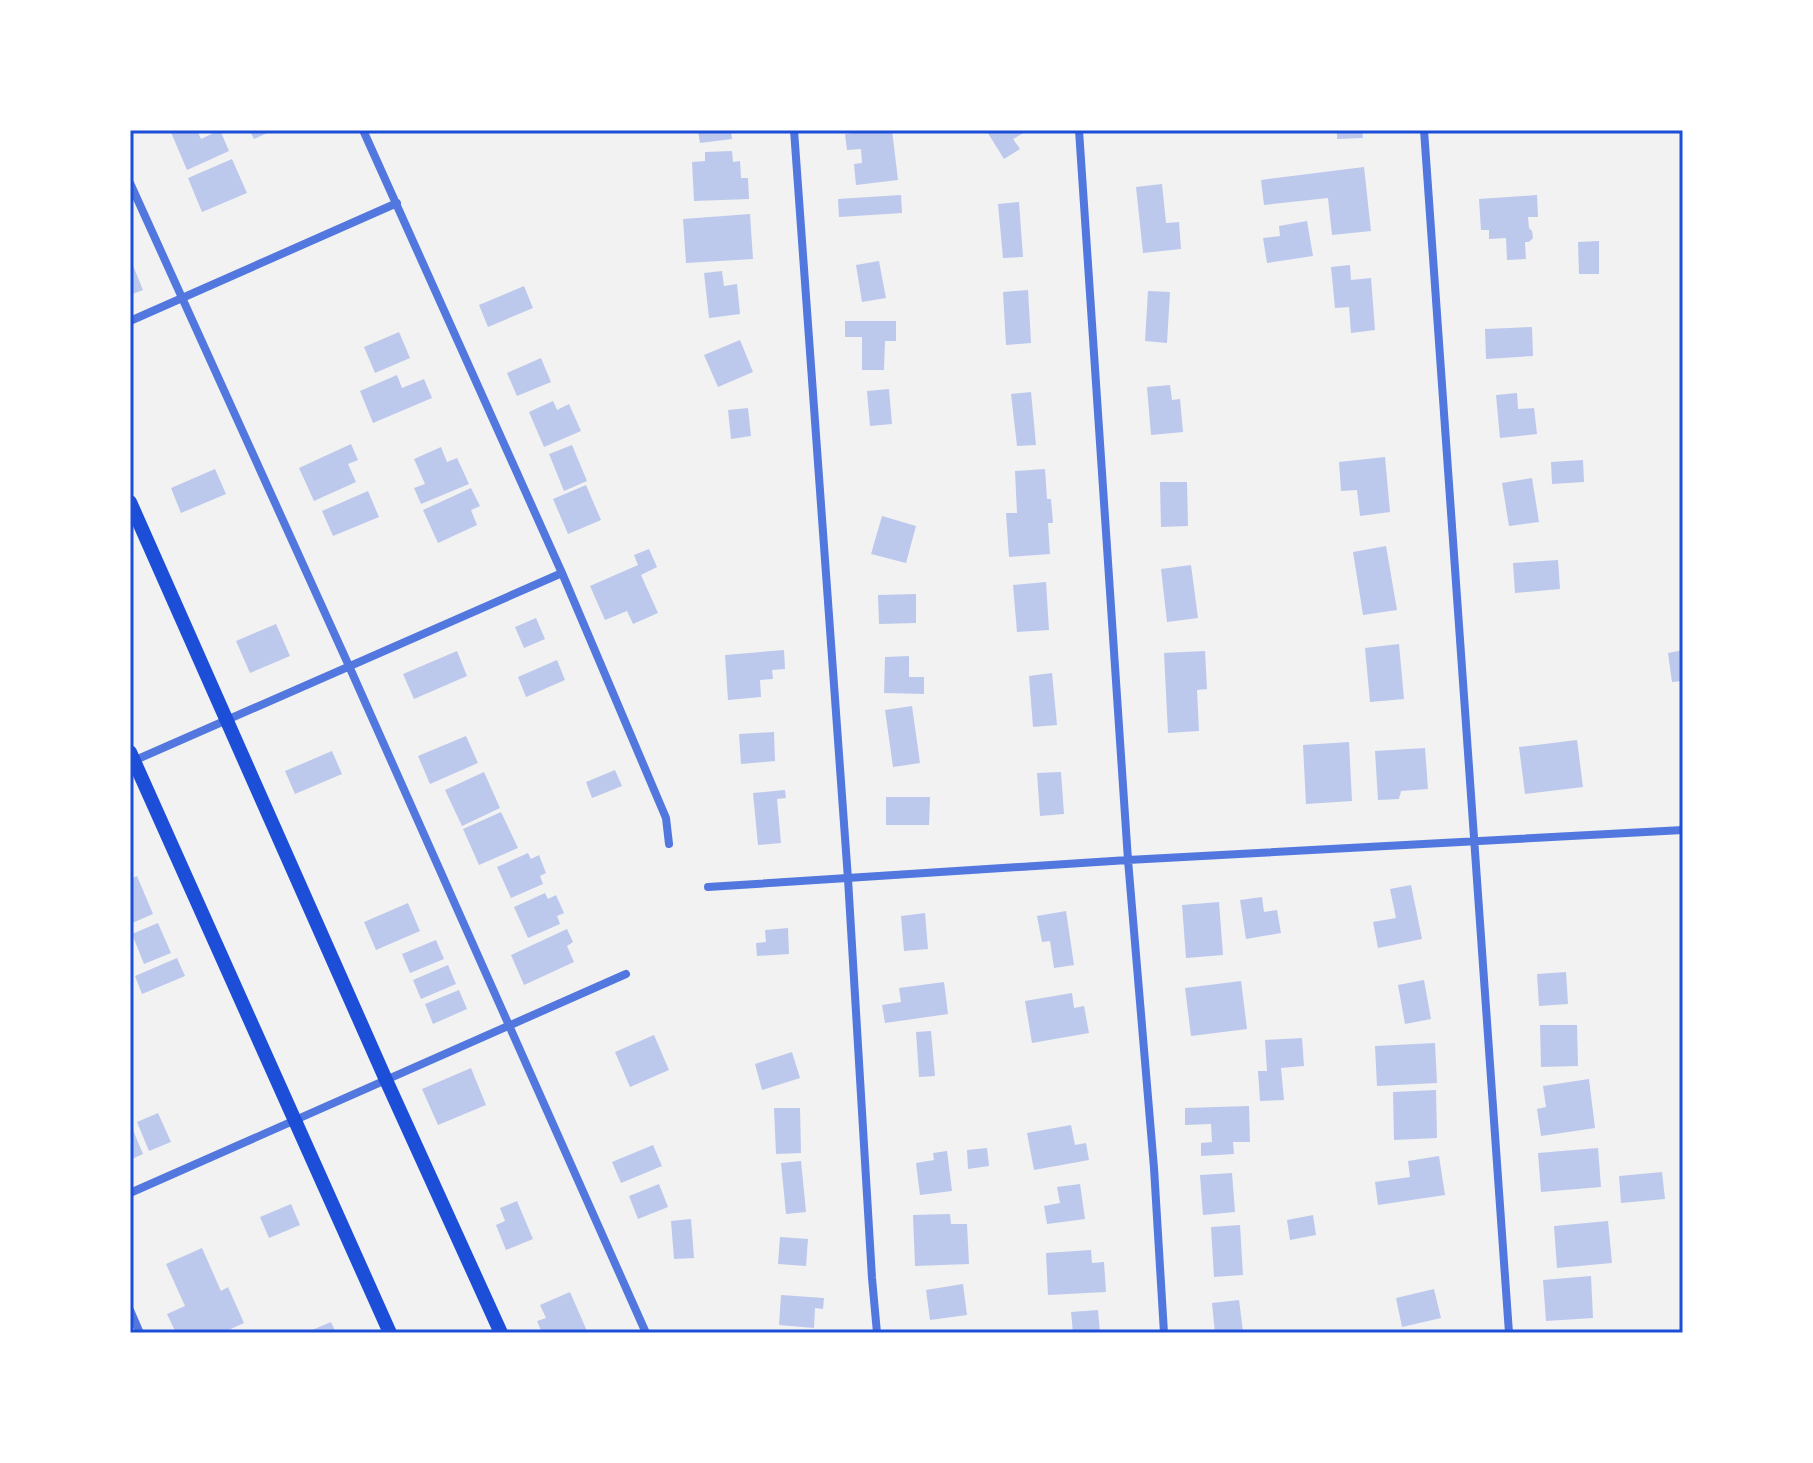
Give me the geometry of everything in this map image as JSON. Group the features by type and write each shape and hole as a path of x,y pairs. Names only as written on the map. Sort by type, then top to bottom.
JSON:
{"main road":[{"path":"130,502 501,1333"},
{"path":"131,759 390,1333"}],"street":[{"path":"363,130 562,573 666,818 669,844"},
{"path":"794,130 877,1333"},
{"path":"1079,130 1128,860 1154,1168 1164,1333"},
{"path":"1424,130 1509,1333"},
{"path":"130,183 646,1333"},
{"path":"130,321 397,203"},
{"path":"131,759 562,573"},
{"path":"708,887 1128,860 1683,830"},
{"path":"130,1193 626,974"},
{"path":"130,1310 140,1333"}],"building":[{"path":"170,130 197,130 201,139 220,130 229,151 187,170"},
{"path":"249,130 274,130 254,139"},
{"path":"698,130 731,130 732,139 700,143"},
{"path":"892,130 898,180 856,185 854,164 862,163 861,149 847,150 845,134"},
{"path":"986,130 1029,130 1013,139 1020,149 1004,159"},
{"path":"1337,130 1362,130 1363,138 1337,139"},
{"path":"732,151 733,162 740,161 741,178 748,178 749,199 694,201 692,162 705,161 705,152"},
{"path":"232,159 247,193 202,212 188,178"},
{"path":"1364,167 1371,231 1332,235 1328,198 1264,205 1261,180"},
{"path":"1162,184 1166,223 1179,222 1181,249 1143,253 1136,187"},
{"path":"901,195 902,213 839,217 838,199"},
{"path":"1537,195 1538,217 1528,217 1533,238 1525,242 1526,259 1507,260 1506,238 1489,239 1489,230 1481,230 1479,199"},
{"path":"1019,202 1023,257 1003,258 998,204"},
{"path":"750,214 753,259 686,263 683,219"},
{"path":"1307,221 1313,256 1267,263 1263,238 1280,236 1279,226"},
{"path":"1599,241 1599,274 1579,274 1578,242"},
{"path":"130,258 143,290 130,295"},
{"path":"879,261 886,298 862,302 856,265"},
{"path":"1350,265 1351,280 1371,278 1375,330 1351,333 1349,307 1335,308 1331,267"},
{"path":"722,271 724,286 737,284 740,314 709,318 704,273"},
{"path":"524,286 533,308 488,327 479,305"},
{"path":"1028,290 1031,343 1006,345 1003,292"},
{"path":"1148,291 1170,292 1167,343 1145,341"},
{"path":"845,321 896,321 896,341 885,341 884,370 862,370 862,337 845,337"},
{"path":"1532,327 1533,356 1486,359 1485,329"},
{"path":"399,332 410,358 375,373 364,347"},
{"path":"740,340 753,372 718,387 704,355"},
{"path":"541,358 551,382 517,396 507,373"},
{"path":"397,375 402,388 424,379 432,398 373,423 360,391"},
{"path":"1170,385 1172,400 1180,399 1183,432 1151,435 1147,387"},
{"path":"889,389 892,424 870,426 867,391"},
{"path":"1031,392 1036,445 1017,446 1011,394"},
{"path":"1517,393 1518,409 1534,408 1537,434 1500,438 1496,395"},
{"path":"553,401 557,410 569,404 581,431 544,447 529,412"},
{"path":"748,408 751,436 731,439 728,410"},
{"path":"351,444 358,460 348,464 356,482 314,501 299,468"},
{"path":"572,445 587,481 564,491 549,454"},
{"path":"441,447 447,462 457,458 469,484 421,504 414,488 425,484 414,459"},
{"path":"1385,457 1390,512 1360,516 1357,490 1341,491 1339,462"},
{"path":"1583,460 1584,482 1552,484 1551,462"},
{"path":"215,469 226,494 181,513 171,488"},
{"path":"1045,469 1047,499 1051,499 1053,523 1048,523 1050,554 1009,557 1006,513 1017,513 1015,471"},
{"path":"1532,478 1539,522 1509,526 1502,483"},
{"path":"1160,482 1187,482 1188,526 1161,527"},
{"path":"586,485 601,520 568,534 553,499"},
{"path":"471,488 480,506 471,510 477,525 438,543 423,510"},
{"path":"368,491 379,517 333,536 322,511"},
{"path":"882,516 916,526 906,563 871,554"},
{"path":"1386,546 1397,610 1363,615 1353,552"},
{"path":"649,549 657,567 641,575 658,613 633,624 627,611 605,620 590,586 638,565 634,555"},
{"path":"1558,560 1560,589 1515,593 1513,563"},
{"path":"1191,565 1198,618 1167,622 1161,569"},
{"path":"1046,582 1049,630 1017,632 1013,585"},
{"path":"916,594 916,623 879,624 878,595"},
{"path":"536,618 545,639 524,648 515,627"},
{"path":"276,624 290,656 250,673 236,641"},
{"path":"1399,644 1404,699 1370,702 1365,648"},
{"path":"784,650 785,669 772,670 773,679 760,680 761,697 728,700 725,655"},
{"path":"1683,650 1683,681 1672,682 1668,653"},
{"path":"457,651 467,676 414,699 403,674"},
{"path":"1205,651 1207,689 1197,690 1199,731 1168,733 1164,653"},
{"path":"909,656 909,677 924,677 924,694 884,693 885,657"},
{"path":"557,660 565,680 526,697 518,677"},
{"path":"1052,673 1057,725 1033,727 1029,676"},
{"path":"912,706 920,763 893,767 885,710"},
{"path":"774,732 775,761 741,764 739,734"},
{"path":"466,736 478,763 430,784 418,756"},
{"path":"1577,740 1583,787 1525,794 1519,747"},
{"path":"1349,742 1352,801 1306,804 1303,745"},
{"path":"1425,748 1428,789 1401,791 1399,799 1378,800 1375,751"},
{"path":"332,751 342,774 295,794 285,771"},
{"path":"615,770 622,786 592,798 586,782"},
{"path":"484,772 500,808 462,826 445,790"},
{"path":"1061,772 1064,814 1040,816 1037,773"},
{"path":"785,790 786,798 777,799 781,843 758,845 753,793"},
{"path":"886,797 930,797 929,825 886,825"},
{"path":"501,812 518,848 479,865 463,829"},
{"path":"528,853 531,859 539,855 546,873 540,876 543,884 511,898 497,867"},
{"path":"137,876 153,914 130,924 130,879"},
{"path":"1411,885 1422,939 1378,948 1373,922 1396,918 1390,889"},
{"path":"545,893 548,899 556,895 564,913 557,916 560,924 528,938 514,907"},
{"path":"1262,897 1264,912 1277,910 1281,933 1246,939 1240,900"},
{"path":"1219,902 1223,955 1186,958 1182,905"},
{"path":"408,903 420,931 376,950 364,922"},
{"path":"1066,911 1074,965 1054,968 1050,941 1042,942 1037,916"},
{"path":"925,913 928,949 904,951 901,916"},
{"path":"158,923 171,953 144,964 132,934"},
{"path":"788,928 789,954 757,956 756,943 766,942 765,930"},
{"path":"567,929 573,942 567,946 574,962 524,985 511,955"},
{"path":"436,940 444,959 410,973 402,954"},
{"path":"177,958 185,976 142,994 135,976"},
{"path":"448,965 456,984 421,999 413,980"},
{"path":"1566,972 1568,1004 1539,1006 1537,974"},
{"path":"1424,980 1431,1019 1405,1024 1398,985"},
{"path":"1241,981 1247,1029 1191,1036 1185,988"},
{"path":"944,982 948,1014 885,1023 882,1005 901,1002 899,988"},
{"path":"459,990 467,1009 433,1024 425,1004"},
{"path":"1072,993 1074,1008 1084,1006 1089,1033 1032,1043 1025,1001"},
{"path":"1540,1025 1577,1025 1578,1066 1541,1067"},
{"path":"931,1031 935,1076 919,1077 916,1032"},
{"path":"654,1035 669,1070 630,1087 615,1052"},
{"path":"1302,1038 1304,1066 1281,1068 1284,1100 1260,1101 1258,1071 1267,1071 1265,1040"},
{"path":"1435,1043 1437,1083 1377,1086 1375,1046"},
{"path":"792,1052 800,1078 762,1090 755,1064"},
{"path":"471,1068 486,1105 438,1125 422,1089"},
{"path":"1589,1079 1595,1128 1541,1136 1537,1109 1546,1107 1543,1086"},
{"path":"1436,1090 1437,1138 1394,1140 1393,1092"},
{"path":"1249,1106 1250,1142 1233,1142 1234,1154 1201,1156 1201,1143 1212,1142 1211,1124 1185,1125 1185,1108"},
{"path":"774,1108 800,1108 801,1153 776,1154"},
{"path":"158,1113 171,1142 149,1151 137,1122"},
{"path":"130,1123 143,1154 130,1160"},
{"path":"1071,1125 1075,1145 1086,1143 1089,1160 1034,1170 1027,1133"},
{"path":"653,1145 662,1166 621,1183 612,1162"},
{"path":"987,1148 989,1166 968,1169 967,1150"},
{"path":"1598,1148 1601,1187 1541,1192 1538,1153"},
{"path":"947,1151 952,1191 920,1195 916,1163 934,1160 933,1153"},
{"path":"1439,1156 1445,1195 1378,1205 1375,1182 1410,1177 1408,1161"},
{"path":"801,1161 806,1212 786,1214 781,1163"},
{"path":"1662,1172 1665,1199 1621,1203 1619,1176"},
{"path":"1232,1173 1235,1212 1203,1215 1200,1175"},
{"path":"659,1184 668,1207 638,1219 629,1196"},
{"path":"1080,1184 1085,1219 1047,1224 1044,1206 1060,1203 1057,1187"},
{"path":"517,1201 533,1239 506,1250 496,1225 505,1221 500,1208"},
{"path":"291,1204 300,1225 269,1238 260,1217"},
{"path":"950,1214 951,1224 967,1224 969,1264 915,1266 913,1215"},
{"path":"1313,1215 1316,1235 1290,1240 1287,1220"},
{"path":"691,1219 694,1258 674,1259 671,1221"},
{"path":"1608,1221 1612,1263 1557,1268 1554,1226"},
{"path":"1240,1225 1243,1275 1214,1277 1211,1227"},
{"path":"780,1237 808,1239 806,1266 778,1264"},
{"path":"202,1248 221,1291 228,1287 244,1323 222,1333 176,1333 167,1314 185,1306 166,1264"},
{"path":"1091,1250 1092,1263 1104,1262 1106,1292 1048,1295 1046,1253"},
{"path":"1591,1276 1593,1318 1546,1321 1543,1280"},
{"path":"963,1284 967,1315 930,1320 926,1290"},
{"path":"1434,1289 1441,1318 1402,1327 1396,1298"},
{"path":"570,1292 587,1331 542,1333 537,1321 546,1318 540,1305"},
{"path":"781,1295 824,1298 823,1309 815,1308 814,1328 779,1325"},
{"path":"1239,1300 1243,1331 1215,1333 1212,1303"},
{"path":"1098,1310 1100,1333 1073,1333 1071,1312"},
{"path":"331,1322 336,1333 313,1333 312,1330"}]}
